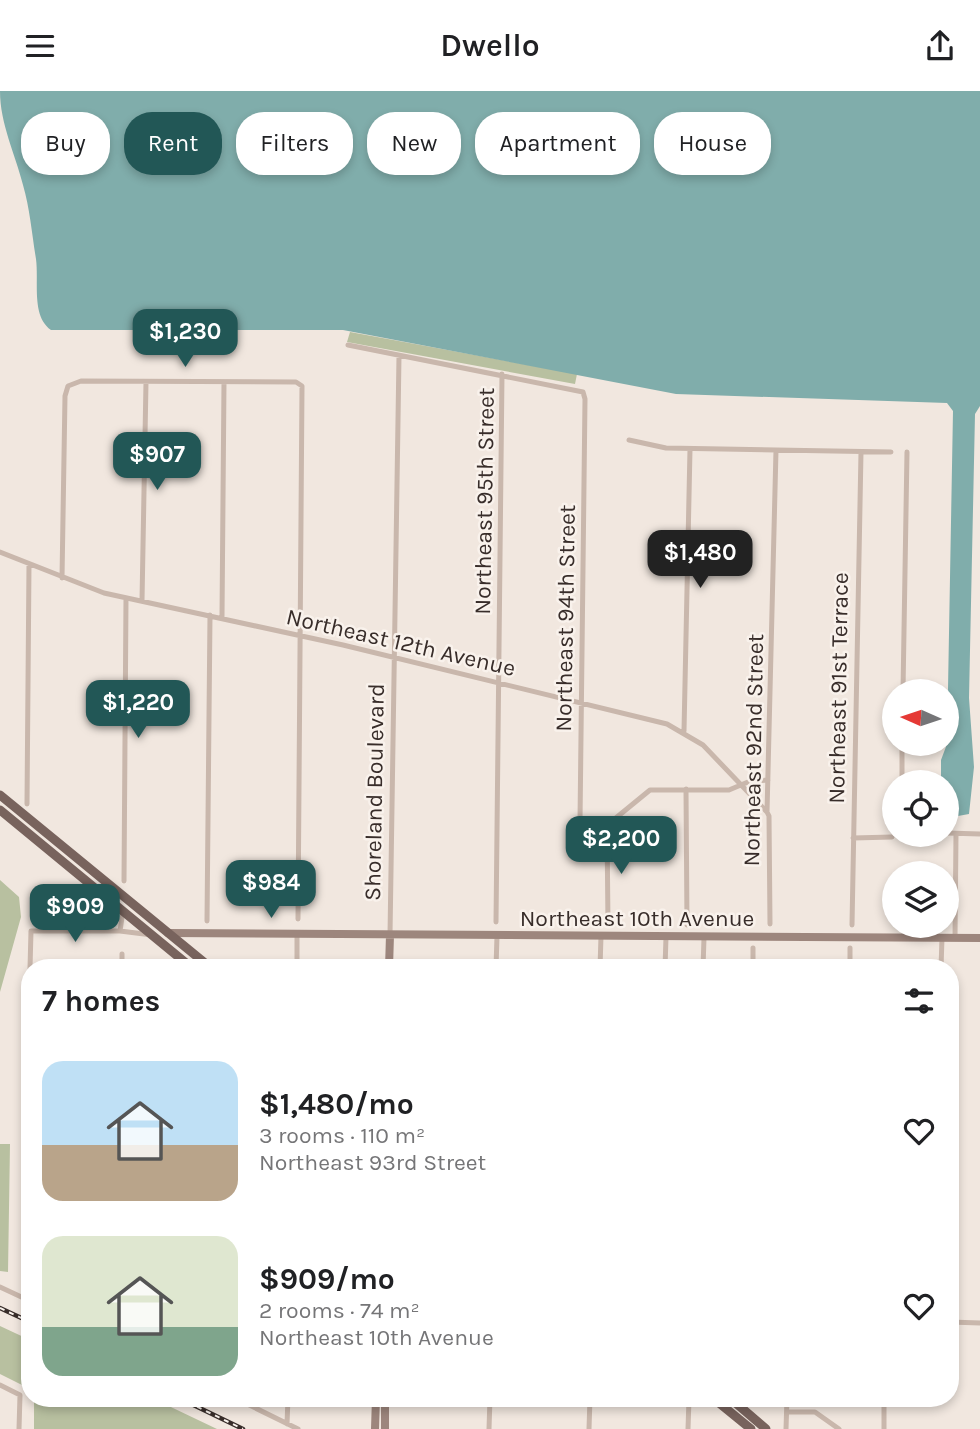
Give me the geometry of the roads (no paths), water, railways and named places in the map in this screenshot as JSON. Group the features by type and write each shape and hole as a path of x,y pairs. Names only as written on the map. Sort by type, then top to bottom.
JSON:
{"main road":[{"path":"0,795 200,959"},
{"path":"10,803 1,811 181,959"},
{"path":"724,1407 751,1429"},
{"path":"740,1407 766,1429"}],"street":[{"path":"348,345 502,374"},
{"name":"Shoreland Boulevard","path":"390,935 399,356"},
{"name":"Northeast 94th Street","path":"502,374 583,391 585,399 580,833 584,844 607,827"},
{"name":"Northeast 95th Street","path":"496,922 502,374"},
{"path":"62,577 65,396 68,386 81,381 296,382 302,386 298,919"},
{"path":"142,601 146,382"},
{"path":"222,617 224,382"},
{"path":"629,440 666,448 891,452"},
{"path":"684,731 691,449"},
{"name":"Northeast 92nd Street","path":"770,925 767,812 776,450"},
{"name":"Northeast 91st Terrace","path":"852,925 861,452"},
{"path":"903,679 907,452"},
{"name":"Northeast 12th Avenue","path":"0,552 62,577 126,598 222,617 581,702 684,731 704,745 767,812"},
{"path":"27,804 29,564"},
{"path":"124,881 126,598"},
{"path":"207,921 211,615"},
{"path":"608,925 607,827 650,790 729,790 768,780"},
{"path":"686,789 687,925"},
{"path":"959,834 980,835"},
{"path":"853,838 882,838"},
{"path":"120,931 122,911"},
{"path":"30,959 31,931 120,931 152,935"},
{"name":"Northeast 10th Avenue","path":"168,933 955,938"},
{"path":"297,959 298,934"},
{"path":"389,959 390,935"},
{"path":"496,959 497,936"},
{"path":"600,959 601,936"},
{"path":"666,937 666,959"},
{"path":"703,959 704,938"},
{"name":"Northeast 10th Avenue","path":"959,938 980,938"},
{"path":"941,959 942,939"},
{"path":"753,948 753,959"},
{"path":"850,949 850,959"},
{"path":"122,954 122,959"},
{"path":"0,1287 21,1296"},
{"path":"959,1322 980,1323"},
{"path":"0,1385 20,1395 19,1429"},
{"path":"253,1407 298,1429"},
{"path":"287,1424 288,1407"},
{"path":"375,1429 376,1407"},
{"path":"385,1407 385,1429"},
{"path":"489,1429 490,1407"},
{"path":"589,1429 590,1407"},
{"path":"688,1429 689,1407"},
{"path":"786,1429 787,1407"},
{"path":"884,1407 884,1429"},
{"path":"787,1412 815,1412 839,1429"}],"water":[{"path":"0,91 980,91 980,406 975,414 969,698 974,767 969,814 959,816 959,770 941,770 942,756 959,756 959,679 948,679 953,411 947,403 676,394 343,330 51,330 45,324 38,307 36,259 29,213"}],"railway":[{"path":"0,1308 21,1318"},
{"path":"198,1407 243,1429"}]}
